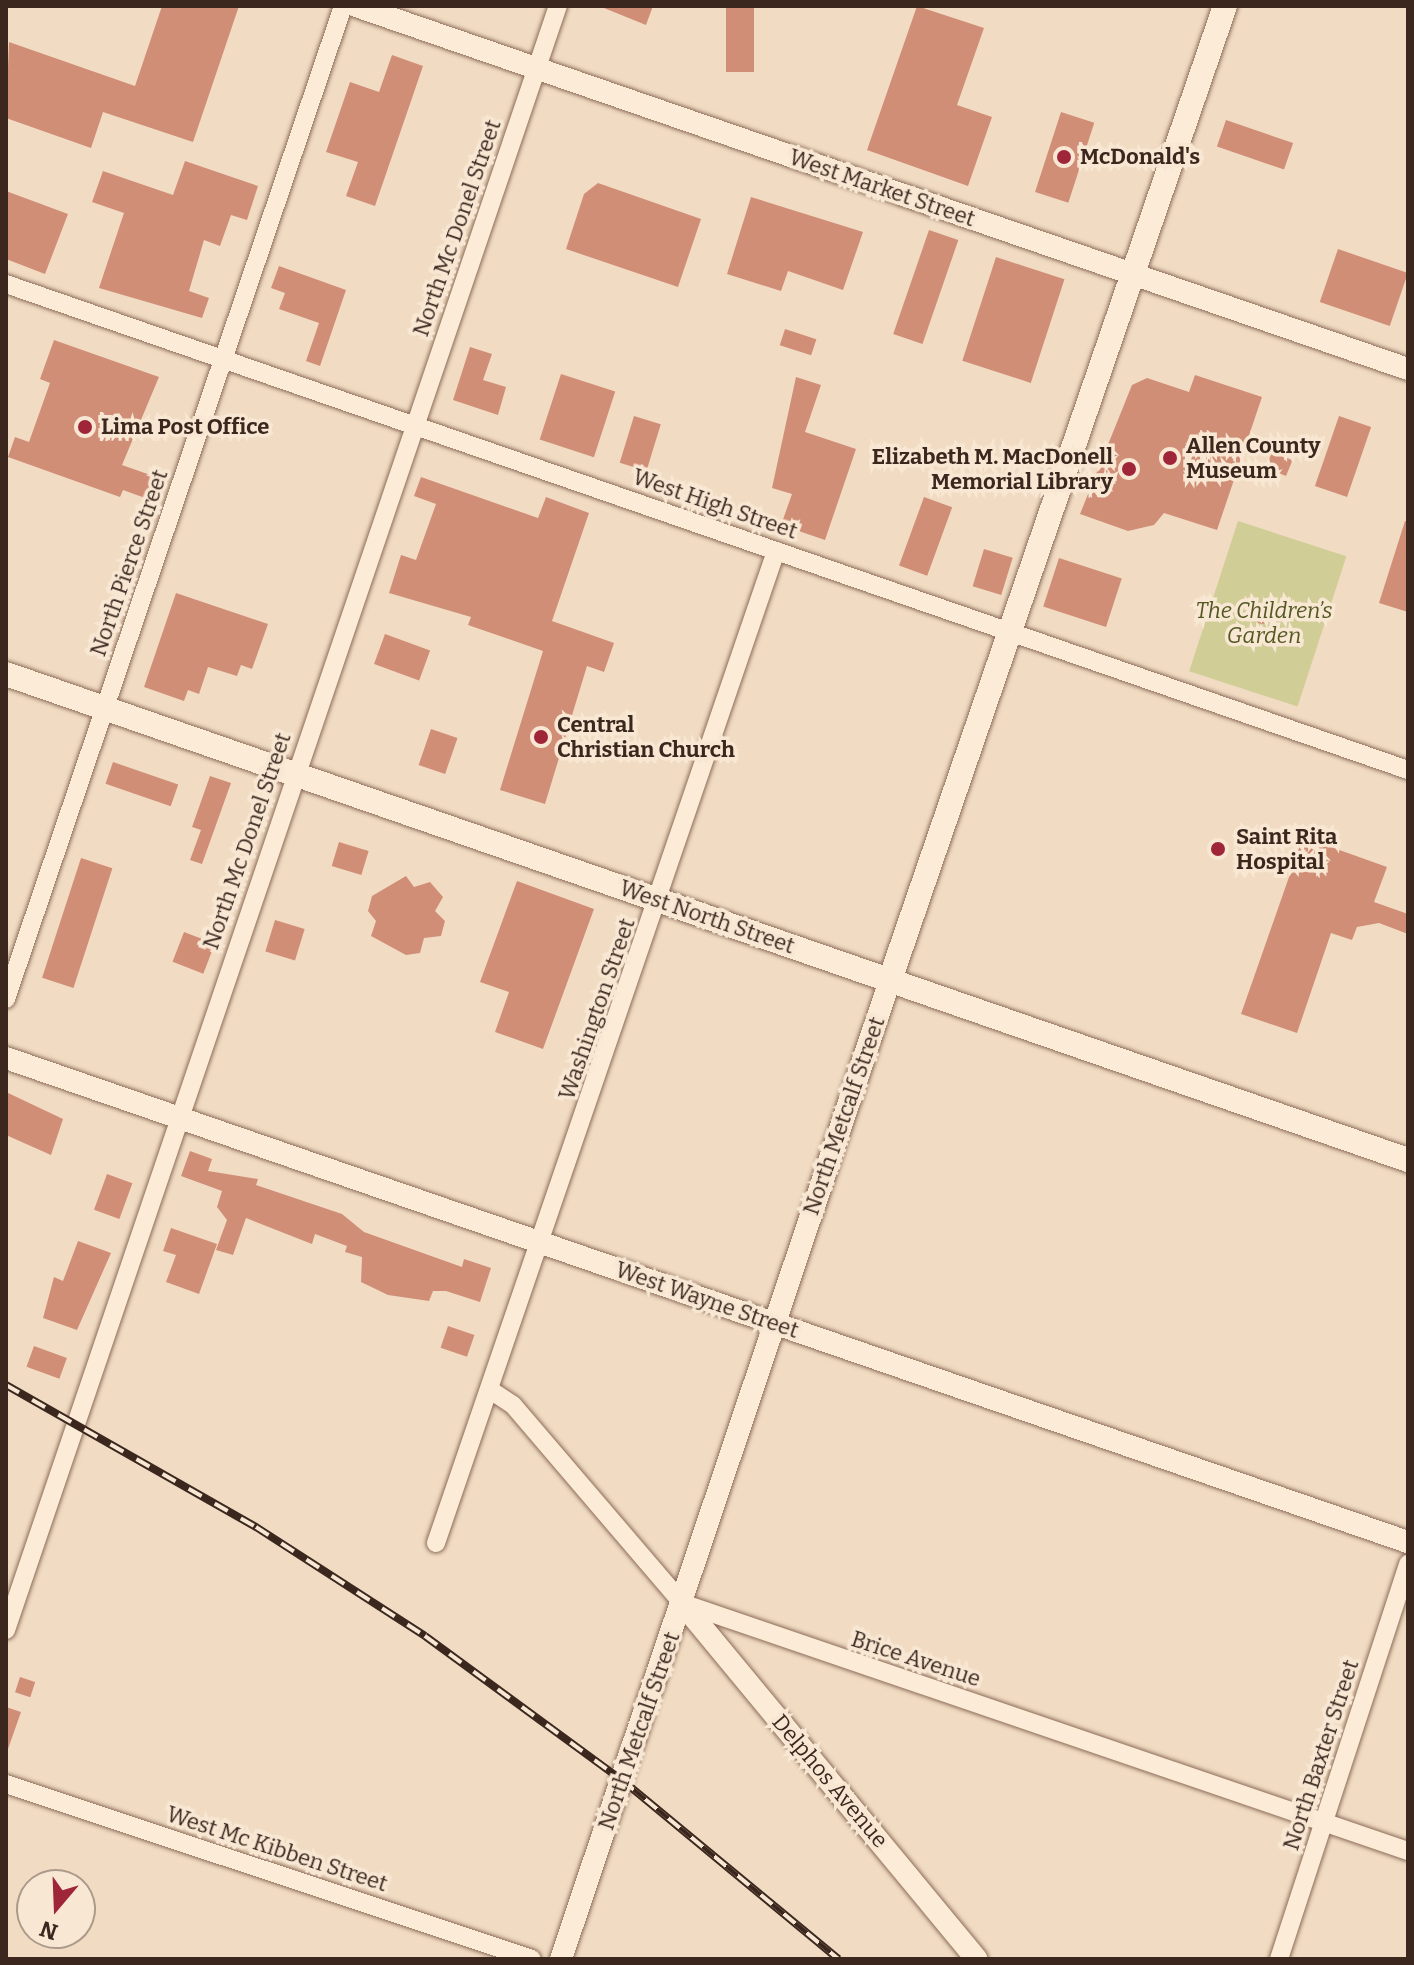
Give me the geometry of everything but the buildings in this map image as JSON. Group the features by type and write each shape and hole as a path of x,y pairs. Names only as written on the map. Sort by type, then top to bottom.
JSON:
{"main road":[{"name":"North Metcalf Street","path":"890,980 1013,634 1131,274 1225,6"},
{"name":"West North Street","path":"6,674 1408,1160"}],"street":[{"name":"North Pierce Street","path":"6,999 343,6"},
{"name":"West Market Street","path":"356,6 1408,369"},
{"name":"North Mc Donel Street","path":"6,1630 558,6"},
{"name":"West High Street","path":"6,284 1408,770"},
{"name":"Washington Street","path":"436,1543 659,900 776,551"},
{"name":"North Metcalf Street","path":"561,1959 890,980"},
{"name":"West Wayne Street","path":"6,1058 1408,1542"},
{"path":"490,1390 513,1405 682,1603"},
{"name":"North Baxter Street","path":"1279,1959 1408,1564"},
{"name":"Brice Avenue","path":"682,1603 1408,1851"},
{"name":"Delphos Avenue","path":"682,1603 977,1959"},
{"name":"West Mc Kibben Street","path":"6,1784 532,1959"}],"green space":[{"name":"The Children’s Garden","path":"1238,521 1346,556 1298,706 1189,671"}],"railway":[{"path":"6,1385 256,1527 425,1636 622,1780 838,1959"}],"place":[{"name":"McDonald's","path":"1064,157"},
{"name":"Lima Post Office","path":"85,427"},
{"name":"Allen County Museum","path":"1170,458"},
{"name":"Elizabeth M. MacDonell Memorial Library","path":"1129,469"},
{"name":"Central Christian Church","path":"541,737"},
{"name":"Saint Rita Hospital","path":"1218,849"}]}
